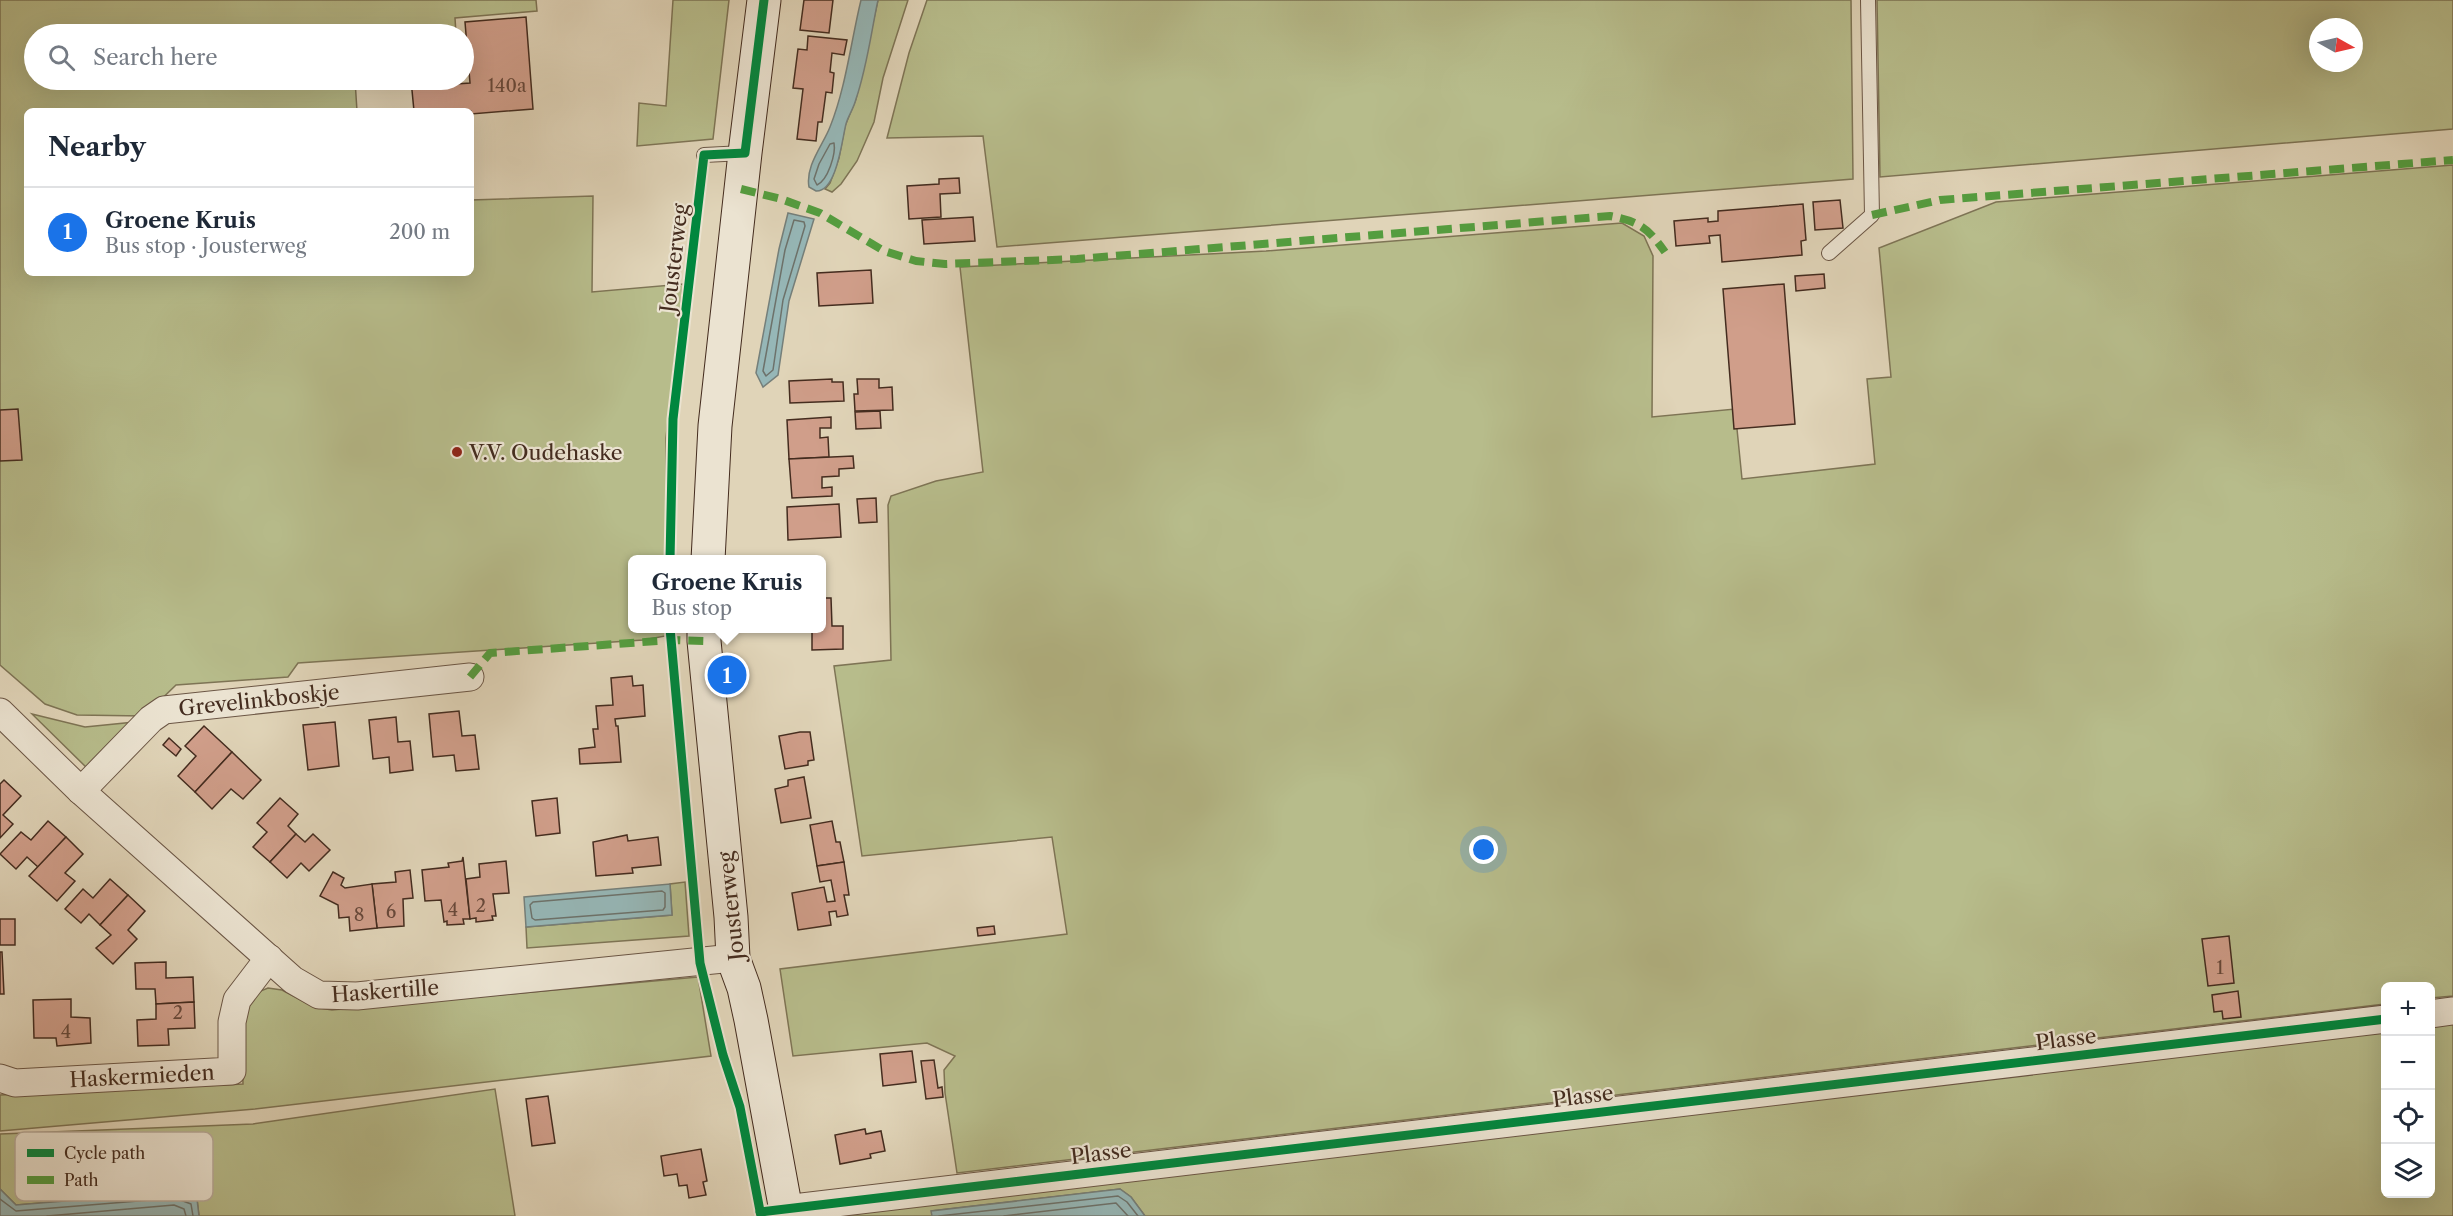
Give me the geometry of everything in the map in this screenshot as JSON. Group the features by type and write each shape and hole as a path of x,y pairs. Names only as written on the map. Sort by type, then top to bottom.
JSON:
{"street":[{"path":"708,555 715,426 764,0"},
{"name":"Jousterweg","path":"704,633 734,958 751,1020 786,1212"},
{"name":"Grevelinkboskje","path":"81,791 151,718 164,710 470,677"},
{"name":"Haskertille","path":"0,712 81,791 292,980 319,995 340,997 734,958"},
{"name":"Haskermieden","path":"0,1078 15,1083 232,1071 232,1022 237,1000 269,958"},
{"path":"2435,1013 2453,1011"},
{"name":"Plasse","path":"786,1212 2381,1019"}],"lane":[{"path":"1829,253 1872,215 1868,0"},
{"path":"705,155 745,153"}],"green space":[{"path":"0,0 536,0 537,11 455,18 455,24 24,24 24,90 356,90 357,108 24,108 24,276 474,276 474,200 593,196 592,292 683,284 666,438 667,555 628,555 628,633 671,633 671,635 643,640 298,663 288,677 176,685 144,716 77,715 45,704 0,665"},
{"path":"673,0 729,0 713,139 637,146 639,103 666,106"},
{"path":"878,0 908,0 883,78 874,122 857,161 841,184 832,192 825,189 830,183 839,158 845,126 856,99"},
{"path":"927,0 1851,0 1853,179 997,247 983,136 887,138 909,53"},
{"path":"1877,0 2453,0 2453,129 1880,177"},
{"path":"2453,165 2453,996 2435,998 2435,982 2381,982 2381,1004 957,1173 945,1093 944,1070 955,1056 927,1043 793,1056 780,969 1067,934 1052,837 862,856 834,666 891,660 888,505 891,496 936,481 983,472 960,267 1266,251 1622,223 1644,236 1653,256 1652,417 1735,409 1742,479 1875,464 1867,379 1891,377 1879,248 1996,202"},
{"path":"32,714 85,727 135,722 90,771"},
{"path":"685,882 689,936 527,948 526,927 672,915 670,884"},
{"path":"698,977 711,1056 255,1109 0,1131 0,1095 243,1084 242,1017 258,992 268,988 282,990 314,1007 332,1010"},
{"path":"2453,1019 2453,1216 1145,1216 1131,1197 1120,1189 932,1211 932,1216 817,1216 2381,1027 2381,1198 2435,1198 2435,1021"},
{"path":"495,1089 515,1216 199,1216 197,1201 213,1201 213,1132 51,1132 253,1124"},
{"path":"15,1133 15,1201 65,1201 16,1205 0,1189 0,1134"}],"water":[{"path":"861,0 878,0 863,75 846,124 834,174 823,189 816,191 809,187 808,179 815,156 836,112"},
{"path":"788,213 814,219 789,301 778,375 763,387 756,373"},
{"path":"670,884 672,915 526,927 524,897"},
{"path":"0,1189 16,1205 65,1201 197,1201 199,1216 0,1216"},
{"path":"1120,1189 1131,1197 1145,1216 932,1216 931,1211"}],"building":[{"path":"804,0 833,0 829,33 800,30"},
{"path":"526,17 533,109 474,114 474,108 414,108 412,90 474,90 474,24 465,24 465,22"},
{"path":"808,36 847,40 844,55 832,53 830,72 834,73 832,93 826,92 822,122 818,122 816,141 797,139 803,89 793,88 798,49 807,50"},
{"path":"959,178 960,193 940,194 941,217 909,219 907,186 939,184 939,179"},
{"path":"1840,200 1843,228 1815,230 1813,202"},
{"path":"1803,204 1806,240 1801,241 1802,255 1722,262 1720,235 1709,236 1710,243 1676,246 1674,221 1708,218 1708,222 1718,221 1718,211"},
{"path":"973,217 975,241 924,244 922,220"},
{"path":"871,270 873,303 819,306 817,273"},
{"path":"1824,274 1825,288 1796,291 1795,276"},
{"path":"1784,284 1795,424 1734,429 1723,289"},
{"path":"832,379 832,382 843,382 844,401 790,403 789,381"},
{"path":"857,379 879,379 879,388 892,387 893,410 855,411 854,394 858,394"},
{"path":"18,409 22,460 0,461 0,410"},
{"path":"880,411 881,428 856,429 855,412"},
{"path":"831,417 831,428 820,428 820,438 828,437 829,457 789,459 787,420"},
{"path":"853,456 854,468 839,469 839,476 822,477 822,488 832,487 832,496 792,498 789,459"},
{"path":"876,498 877,522 859,523 857,499"},
{"path":"839,504 841,537 788,540 787,507"},
{"path":"826,598 831,598 832,626 843,626 843,649 812,650 812,633 826,633"},
{"path":"632,676 633,686 643,685 645,716 615,719 616,726 618,726 621,762 580,764 579,749 595,747 593,729 598,729 596,706 613,705 611,678"},
{"path":"459,711 462,736 475,735 479,769 456,771 454,755 433,757 429,714"},
{"path":"396,717 398,742 410,741 413,770 390,773 389,757 373,759 369,720"},
{"path":"335,722 339,766 308,770 303,725"},
{"path":"204,726 232,752 195,792 178,776 196,756 185,746"},
{"path":"810,732 814,760 808,761 808,765 785,769 779,736"},
{"path":"169,738 181,749 176,756 163,745"},
{"path":"232,752 261,780 243,799 231,789 212,809 195,792"},
{"path":"804,777 811,818 781,823 775,789 788,786 788,780"},
{"path":"4,780 21,796 3,815 13,824 0,838 0,784"},
{"path":"280,798 298,814 288,826 296,834 270,862 253,847 267,832 257,823"},
{"path":"557,798 560,833 536,836 532,801"},
{"path":"48,821 66,837 38,867 27,857 16,869 0,854 21,832 31,840"},
{"path":"832,821 836,842 840,842 844,862 817,866 810,825"},
{"path":"296,834 305,842 313,834 330,850 309,871 301,863 287,878 270,862"},
{"path":"627,835 628,841 658,837 661,865 632,868 633,873 596,876 593,842"},
{"path":"66,837 83,854 65,873 75,881 57,901 29,876"},
{"path":"463,857 470,919 463,919 464,924 447,925 447,921 444,922 441,900 425,901 422,870 449,867 448,863 462,861"},
{"path":"506,861 509,893 493,894 496,916 492,916 493,920 476,922 476,918 470,919 466,879 480,877 479,864"},
{"path":"844,862 849,895 844,895 848,915 837,917 836,911 829,912 831,925 798,930 792,893 824,887 827,902 835,901 831,880 820,882 817,866"},
{"path":"410,870 413,898 403,899 404,926 377,928 372,884 396,882 395,872"},
{"path":"333,872 344,878 341,885 345,888 372,884 377,928 350,931 349,917 339,918 338,905 320,896"},
{"path":"110,879 128,895 100,925 89,914 81,923 65,909 83,889 93,898"},
{"path":"128,895 145,911 128,930 137,939 113,964 96,948 111,935 100,925"},
{"path":"0,919 15,919 15,945 0,945"},
{"path":"994,926 995,934 978,936 977,928"},
{"path":"2229,936 2234,983 2208,986 2202,939"},
{"path":"0,952 2,952 4,994 0,994"},
{"path":"166,962 166,978 193,977 194,1002 156,1004 155,989 136,989 135,963"},
{"path":"2238,991 2241,1017 2223,1019 2222,1011 2214,1012 2212,995"},
{"path":"71,999 71,1017 90,1018 91,1043 57,1046 56,1038 34,1038 33,1000"},
{"path":"194,1002 195,1028 168,1029 169,1045 138,1046 137,1020 156,1019 156,1004"},
{"path":"912,1051 916,1082 883,1086 880,1054"},
{"path":"934,1060 938,1088 942,1087 943,1097 926,1099 921,1061"},
{"path":"548,1096 555,1143 532,1146 526,1099"},
{"path":"865,1129 866,1134 881,1131 885,1151 870,1154 871,1158 840,1164 835,1135"},
{"path":"701,1149 707,1181 703,1182 706,1195 689,1198 687,1185 679,1186 677,1174 664,1176 661,1156"}],"marked path":[{"path":"1872,215 1940,200 2453,160"},
{"path":"741,189 781,199 820,213 884,251 916,261 945,264 1077,259 1610,216 1636,223 1648,231 1665,252"},
{"path":"470,677 490,653 672,640 704,641"}],"cycle path":[{"path":"670,555 673,419 704,155 745,153 764,0"},
{"path":"670,633 700,963 723,1055 740,1107 761,1216"},
{"path":"760,1212 2381,1020"}],"place":[{"name":"V.V. Oudehaske","path":"457,452"},
{"name":"Groene Kruis","path":"727,675"}]}
